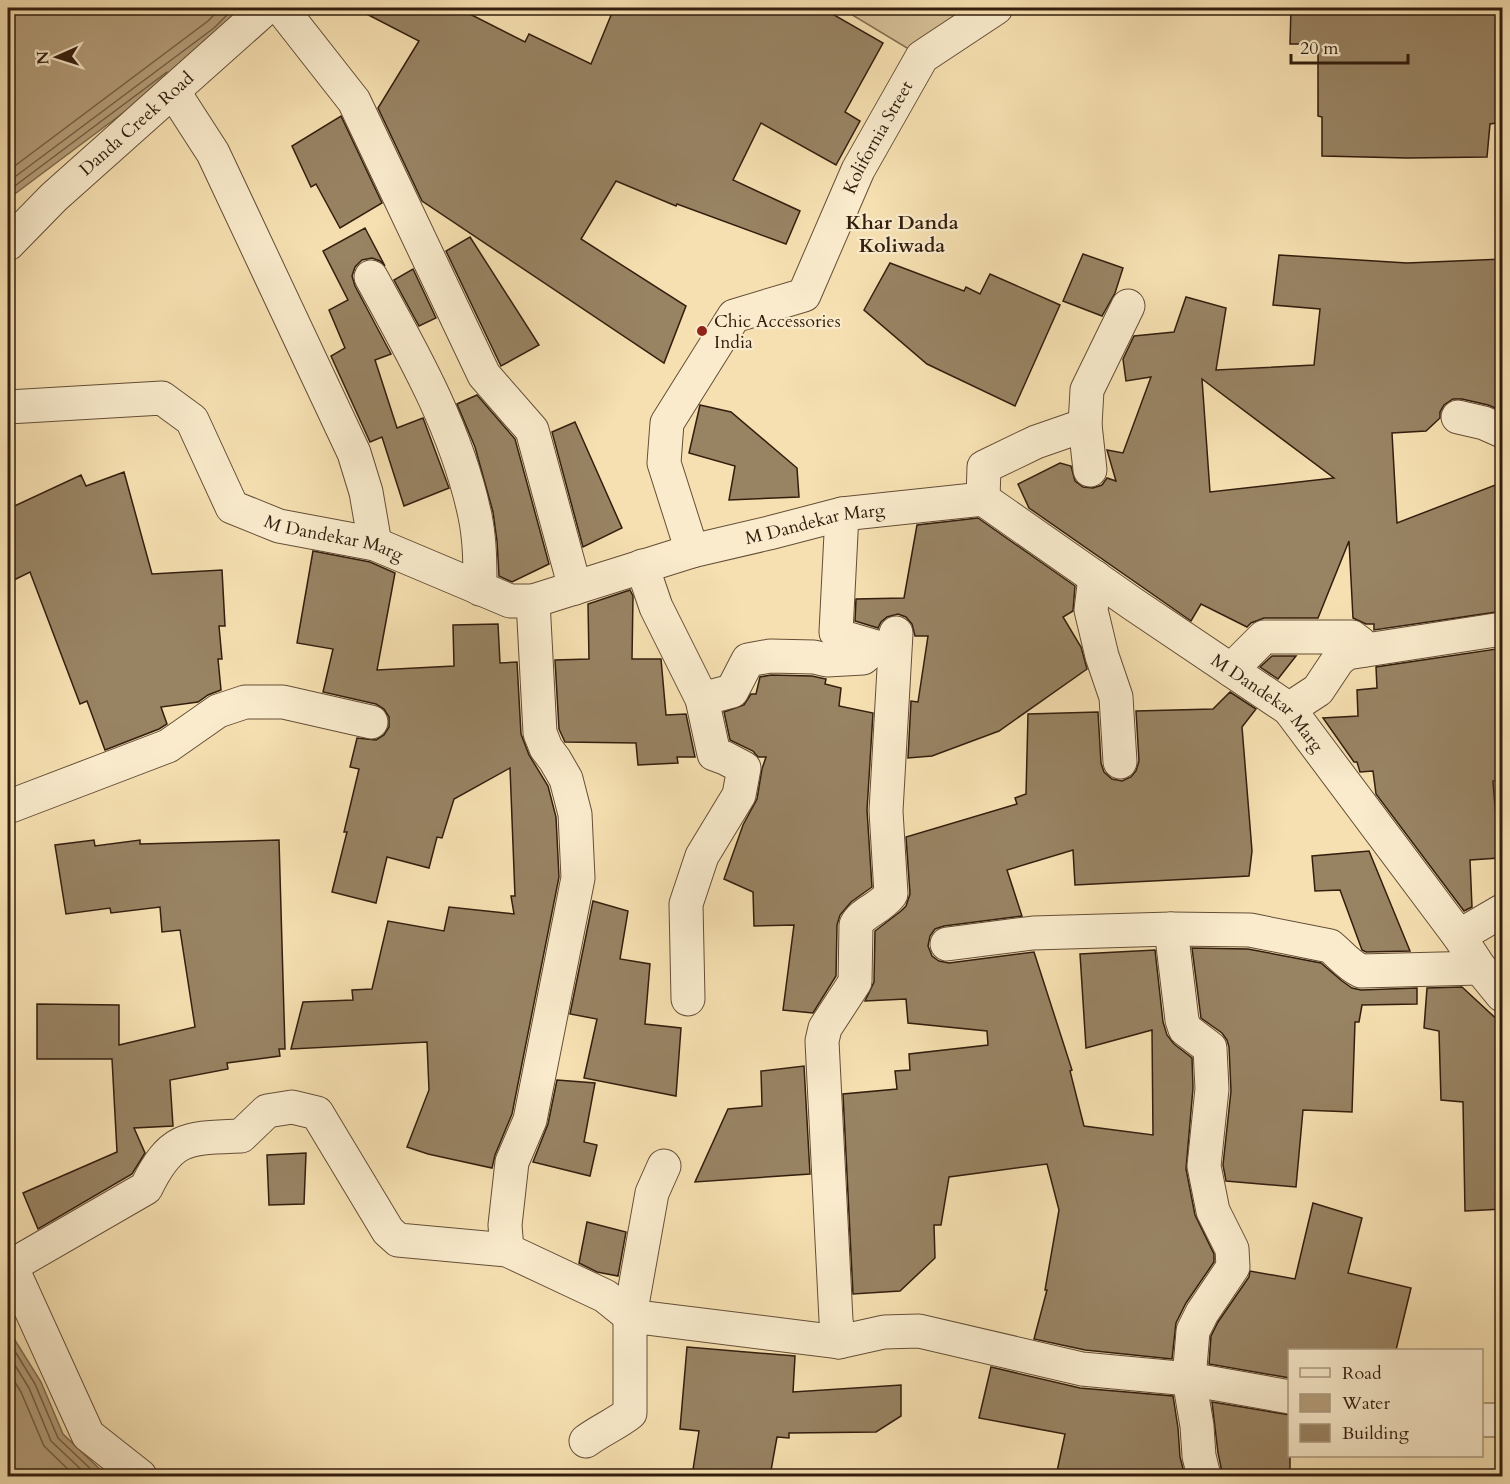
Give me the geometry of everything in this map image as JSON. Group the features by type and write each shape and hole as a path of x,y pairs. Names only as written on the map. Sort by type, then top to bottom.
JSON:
{"street":[{"name":"Danda Creek Road","path":"8,244 54,197 266,8"},
{"path":"281,8 354,101 484,375 532,430 575,588"},
{"name":"Kolifornia Street","path":"692,551 664,463 667,423 734,316 804,295 858,170 922,57 996,8"},
{"path":"172,91 213,153 354,453 366,492 375,544"},
{"path":"371,277 423,372 463,470 477,527 480,548 480,589"},
{"path":"1090,470 1085,425 1087,390 1128,306"},
{"name":"M Dandekar Marg","path":"8,407 162,398 192,420 232,507 279,526 375,544 510,601 533,602 692,551 842,514 983,499 1289,709 1459,936 1480,968 1503,995"},
{"path":"1458,417 1484,423 1503,431"},
{"path":"983,499 984,467 1036,442 1085,425"},
{"path":"842,514 836,632 846,638 888,644"},
{"path":"642,566 656,607 702,699 714,754 744,768 739,795 702,856 686,904 688,999"},
{"path":"1095,577 1090,610 1116,697 1120,762"},
{"path":"507,1250 505,1225 512,1162 530,1120 578,878 575,814 566,779 546,748 540,733 533,602"},
{"path":"1289,709 1318,690 1341,655 1503,629"},
{"path":"1231,670 1264,637 1352,637 1365,650"},
{"path":"702,699 732,691 748,660 770,656 814,657 827,660 863,658 888,644"},
{"path":"839,1342 822,1041 825,1028 855,982 856,925 859,918 884,903 891,894 886,811 888,644"},
{"path":"8,807 168,746 218,711 245,702 283,702 371,722"},
{"path":"1459,936 1503,911"},
{"path":"1171,929 1182,1020 1185,1029 1210,1048 1212,1089 1204,1166 1213,1211 1232,1249 1233,1267 1202,1313 1193,1331 1189,1379 1197,1426 1199,1456 1204,1476"},
{"path":"947,944 1033,933 1171,929 1250,930 1330,946 1341,954 1349,965 1361,971 1480,968"},
{"path":"140,1476 88,1435 9,1264 146,1188 154,1172 174,1146 202,1137 242,1136 267,1111 292,1107 317,1113 392,1236 405,1240 507,1250 605,1296 630,1316 839,1342 884,1332 919,1331 1082,1369 1189,1379 1288,1397"},
{"path":"586,1441 604,1428 616,1425 630,1413 630,1316 652,1193 664,1166"},
{"path":"1483,1420 1503,1420"}],"shaded area":[{"path":"847,8 980,8 922,57 844,10"}],"water":[{"path":"8,8 253,8 223,38 8,199"},
{"path":"8,1329 41,1382 63,1434 107,1476 8,1476"}],"building":[{"path":"355,8 458,8 525,42 529,34 591,64 614,8 822,8 883,43 845,112 860,121 836,165 761,123 733,180 800,211 786,244 677,204 676,206 616,181 581,239 686,306 664,363 422,201 378,108 419,41"},
{"path":"1291,8 1503,8 1503,122 1490,124 1487,157 1322,156 1322,117 1318,116 1318,44 1290,44"},
{"path":"341,116 382,203 340,228 316,184 311,187 292,146"},
{"path":"365,228 385,266 372,258 362,260 355,267 352,276 391,354 375,360 397,428 423,418 449,488 404,506 382,437 370,442 331,356 345,348 329,310 348,300 323,251"},
{"path":"470,237 539,345 501,366 446,251"},
{"path":"1083,254 1123,268 1115,293 1102,316 1063,301"},
{"path":"1279,255 1407,263 1503,259 1503,411 1488,405 1453,399 1444,405 1440,418 1426,431 1392,433 1397,523 1503,482 1503,611 1374,630 1374,624 1366,624 1353,618 1349,541 1318,618 1264,618 1247,627 1201,604 1191,621 1029,508 1018,484 1060,463 1071,466 1075,481 1083,487 1093,488 1102,485 1107,478 1116,481 1107,450 1123,453 1151,377 1126,381 1123,359 1134,336 1174,332 1186,297 1226,308 1216,370 1314,365 1320,309 1273,305","holes":["1202,379 1334,478 1210,492"]},
{"path":"890,263 964,291 966,287 980,294 990,274 1060,305 1015,406 927,364 864,310"},
{"path":"413,269 436,318 419,326 394,280"},
{"path":"477,395 515,439 549,564 512,582 499,576 493,512 475,447 457,404"},
{"path":"700,405 731,412 797,468 799,497 729,500 735,466 689,453"},
{"path":"575,422 622,528 583,547 552,432"},
{"path":"124,472 152,574 222,570 225,626 219,626 222,659 218,659 221,690 198,702 161,707 167,724 105,750 87,701 80,704 30,572 8,583 8,509 81,475 86,486"},
{"path":"978,518 1075,586 1073,611 1063,617 1081,647 1087,669 999,731 932,756 908,758 911,701 918,702 928,636 915,636 912,624 906,617 898,614 887,617 878,628 855,621 856,599 904,598 917,525"},
{"path":"313,551 370,562 395,573 377,670 454,666 453,625 498,624 500,663 517,662 521,734 529,755 548,786 556,817 559,877 512,1114 492,1168 407,1147 429,1090 427,1042 291,1049 303,1002 353,1000 352,990 372,989 388,921 444,931 449,907 514,914 511,896 515,896 510,768 454,799 442,838 437,837 429,868 387,857 376,903 332,892 359,769 350,767 357,738 376,740 384,735 389,727 389,717 384,709 376,704 323,692 333,649 297,643"},
{"path":"630,590 633,596 632,659 661,659 666,715 686,714 695,757 677,757 678,763 638,765 636,743 565,742 559,729 555,660 589,659 588,604"},
{"path":"1503,648 1503,779 1493,781 1499,858 1470,860 1472,907 1464,911 1376,794 1373,771 1360,772 1357,762 1354,762 1323,718 1358,716 1357,690 1377,688 1376,667"},
{"path":"1272,656 1296,656 1278,679 1260,667"},
{"path":"812,676 826,679 825,684 841,688 839,706 873,713 867,810 872,887 851,902 840,915 837,925 836,976 813,1013 783,1010 794,925 754,926 753,892 724,879 743,825 757,799 766,757 758,757 753,751 730,740 724,712 744,705 751,694 756,694 760,677"},
{"path":"1230,692 1256,709 1242,727 1252,851 1249,876 1075,885 1073,850 1007,870 1022,916 944,926 935,929 930,936 928,946 932,956 939,961 949,963 1034,952 1072,1070 1070,1071 1084,1126 1153,1135 1152,1030 1086,1048 1080,954 1155,950 1163,1022 1167,1035 1174,1044 1192,1058 1193,1088 1186,1169 1195,1215 1214,1254 1214,1262 1186,1303 1176,1323 1172,1359 1085,1350 1034,1339 1047,1290 1045,1290 1059,1210 1047,1164 949,1177 941,1225 934,1225 935,1258 900,1291 853,1294 843,1094 897,1089 895,1071 910,1070 909,1054 988,1045 987,1031 908,1023 906,999 865,1001 874,982 875,931 906,906 910,894 906,837 1017,804 1015,798 1026,794 1028,714 1098,712 1101,763 1104,772 1112,779 1122,781 1131,777 1139,761 1136,711 1213,709"},
{"path":"94,840 95,846 140,840 140,844 279,840 285,1049 279,1049 280,1056 227,1063 228,1069 170,1080 173,1126 134,1128 145,1153 132,1174 38,1229 23,1193 117,1152 112,1059 37,1059 37,1004 119,1005 119,1045 195,1027 180,930 162,932 160,907 111,913 110,908 66,914 55,845"},
{"path":"1369,851 1410,951 1366,952 1362,950 1340,890 1315,891 1312,856"},
{"path":"593,901 628,911 620,959 650,964 645,1024 681,1028 676,1096 584,1078 597,1019 570,1014"},
{"path":"1192,948 1248,949 1321,963 1352,988 1361,990 1417,988 1417,1004 1362,1005 1359,1022 1355,1022 1352,1112 1303,1110 1296,1187 1226,1181 1223,1165 1231,1091 1229,1047 1222,1033 1201,1018"},
{"path":"1462,987 1503,1025 1503,1209 1465,1211 1463,1102 1441,1100 1439,1031 1424,1028 1427,988"},
{"path":"804,1066 810,1174 695,1182 728,1109 762,1106 761,1071"},
{"path":"557,1080 595,1083 584,1142 597,1145 590,1176 533,1162 548,1124"},
{"path":"306,1153 304,1204 269,1205 267,1155"},
{"path":"1313,1203 1362,1218 1348,1273 1411,1288 1396,1349 1288,1349 1288,1378 1209,1364 1211,1336 1249,1277 1250,1271 1295,1279"},
{"path":"587,1222 626,1232 618,1276 597,1272 579,1263"},
{"path":"687,1347 795,1356 793,1392 901,1385 901,1416 876,1432 789,1433 789,1438 777,1437 770,1476 692,1476 699,1431 680,1429"},
{"path":"991,1367 1080,1388 1173,1396 1180,1457 1185,1476 1056,1476 1065,1434 979,1418"},
{"path":"1212,1402 1288,1415 1290,1476 1222,1472"}],"place":[{"name":"Chic Accessories India","path":"702,331"}],"district":[{"name":"Khar Danda Koliwada","path":"902,234"}]}
